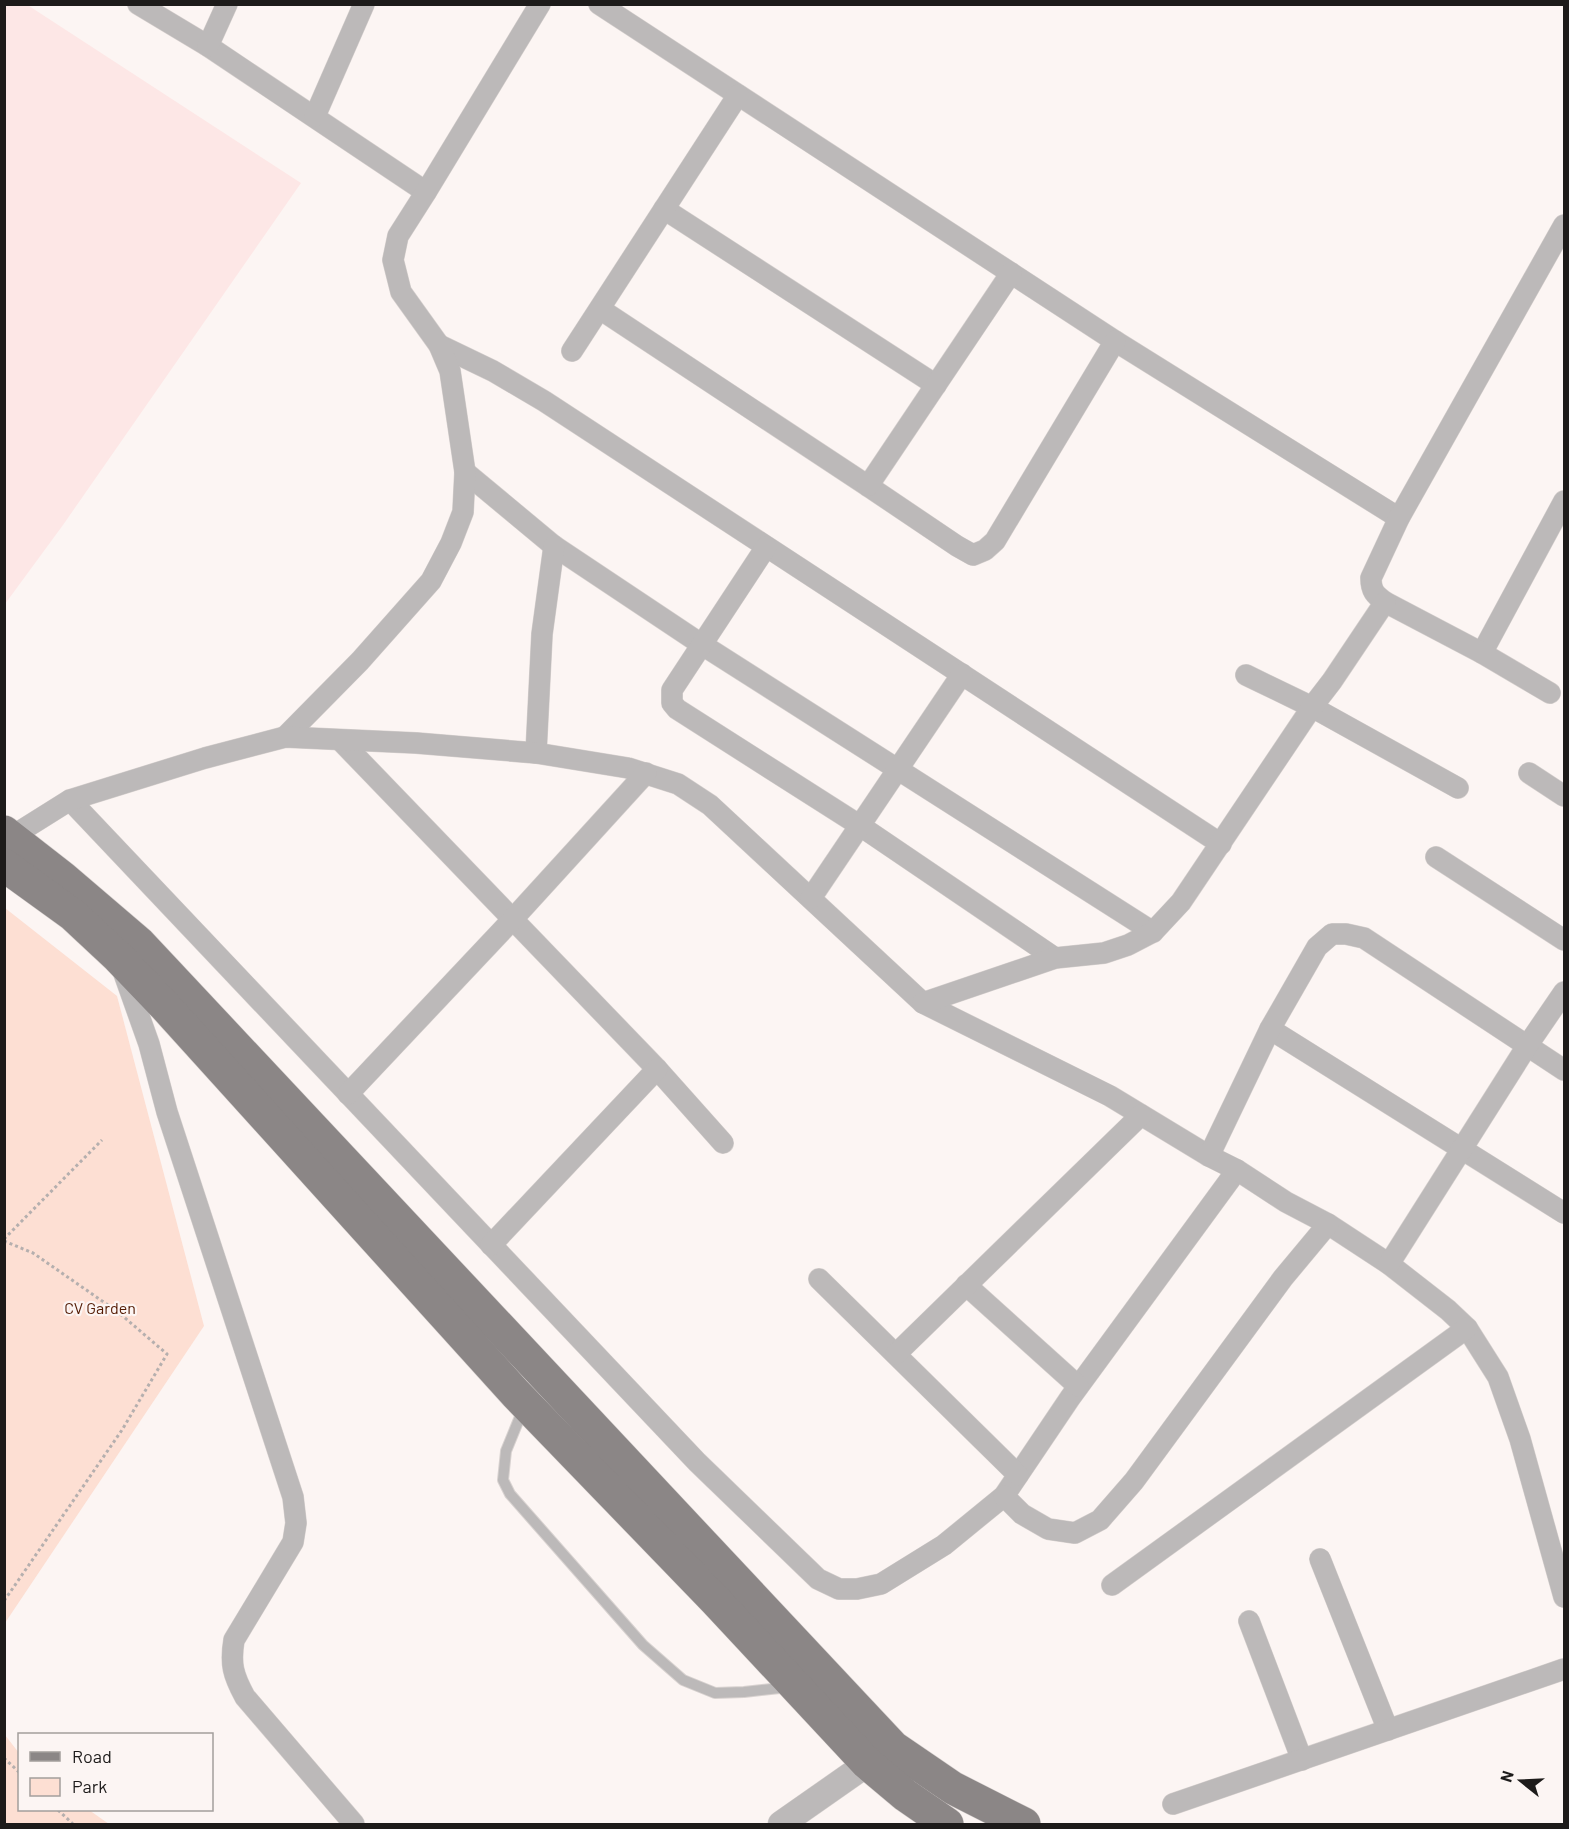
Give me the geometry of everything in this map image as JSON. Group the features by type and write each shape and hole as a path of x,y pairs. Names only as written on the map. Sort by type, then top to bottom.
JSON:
{"main road":[{"path":"6,845 164,1005 526,1403 795,1686 880,1755 1024,1824"},
{"path":"6,845 63,878 139,943 880,1755 905,1795 947,1824"}],"street":[{"path":"138,4 208,46 426,192"},
{"path":"208,46 227,4"},
{"path":"315,116 364,4"},
{"path":"285,737 360,661 430,581 451,543 463,512 465,472 450,371 440,345 401,292 393,260 398,236 540,4"},
{"path":"599,4 1115,341 1399,518"},
{"path":"572,351 738,95"},
{"path":"664,209 936,385"},
{"path":"1550,693 1482,653 1385,603 1375,595 1371,588 1371,578 1399,518 1563,232"},
{"path":"868,486 1011,273"},
{"path":"600,309 973,555 985,550 995,541 1115,341"},
{"path":"440,345 493,370 544,401 1221,844"},
{"path":"465,472 554,546 701,644 1153,932"},
{"path":"1482,653 1564,501"},
{"path":"536,753 542,634 554,546"},
{"path":"766,547 672,690 672,703 677,709 859,825 1055,958"},
{"path":"923,1003 1055,958 1104,953 1128,945 1153,932 1181,902 1385,603"},
{"path":"810,898 962,674"},
{"path":"1246,675 1312,707 1458,788"},
{"path":"6,845 70,800 205,758 285,737 416,743 536,753 628,768 678,784 710,805 923,1003 1110,1096 1209,1156 1237,1170 1286,1202 1328,1224 1389,1264 1448,1310 1467,1328 1498,1377 1520,1439 1564,1597"},
{"path":"340,740 657,1069 723,1143"},
{"path":"348,1094 512,920 646,773"},
{"path":"1529,773 1564,796"},
{"path":"70,800 697,1462 818,1579 839,1589 857,1589 880,1584 944,1545 1004,1496 1078,1386 1237,1170"},
{"path":"1436,857 1564,940"},
{"path":"1209,1156 1270,1029 1317,947 1332,934 1364,938 1564,1070"},
{"path":"118,957 149,1044 167,1112 293,1497 296,1523 293,1542 234,1640 231,1658 235,1678 245,1697 354,1824"},
{"path":"1389,1264 1527,1046 1564,992"},
{"path":"1270,1029 1564,1213"},
{"path":"491,1245 657,1069"},
{"path":"896,1353 1142,1115"},
{"path":"1004,1496 1022,1514 1048,1529 1076,1533 1100,1520 1134,1481 1283,1278 1328,1224"},
{"path":"819,1279 1018,1475"},
{"path":"966,1285 1078,1386"},
{"path":"1112,1585 1467,1328"},
{"path":"1320,1559 1388,1730"},
{"path":"1249,1621 1302,1760"},
{"path":"1173,1804 1564,1669"},
{"path":"781,1824 880,1755"}],"lane":[{"path":"526,1403 506,1451 503,1479 510,1494 644,1645 683,1680 715,1694 795,1686"}],"path":[{"path":"4,1601 122,1430 167,1354 118,1312 33,1253 4,1240 102,1140"},
{"path":"4,1758 18,1771"},
{"path":"60,1811 73,1824"}],"shaded area":[{"path":"26,4 301,183 63,525 5,604 4,5"}],"green space":[{"name":"CV Garden","path":"5,908 117,996 204,1326 5,1623"},
{"path":"5,1735 18,1752 18,1811 90,1811 109,1824 5,1824"}]}
